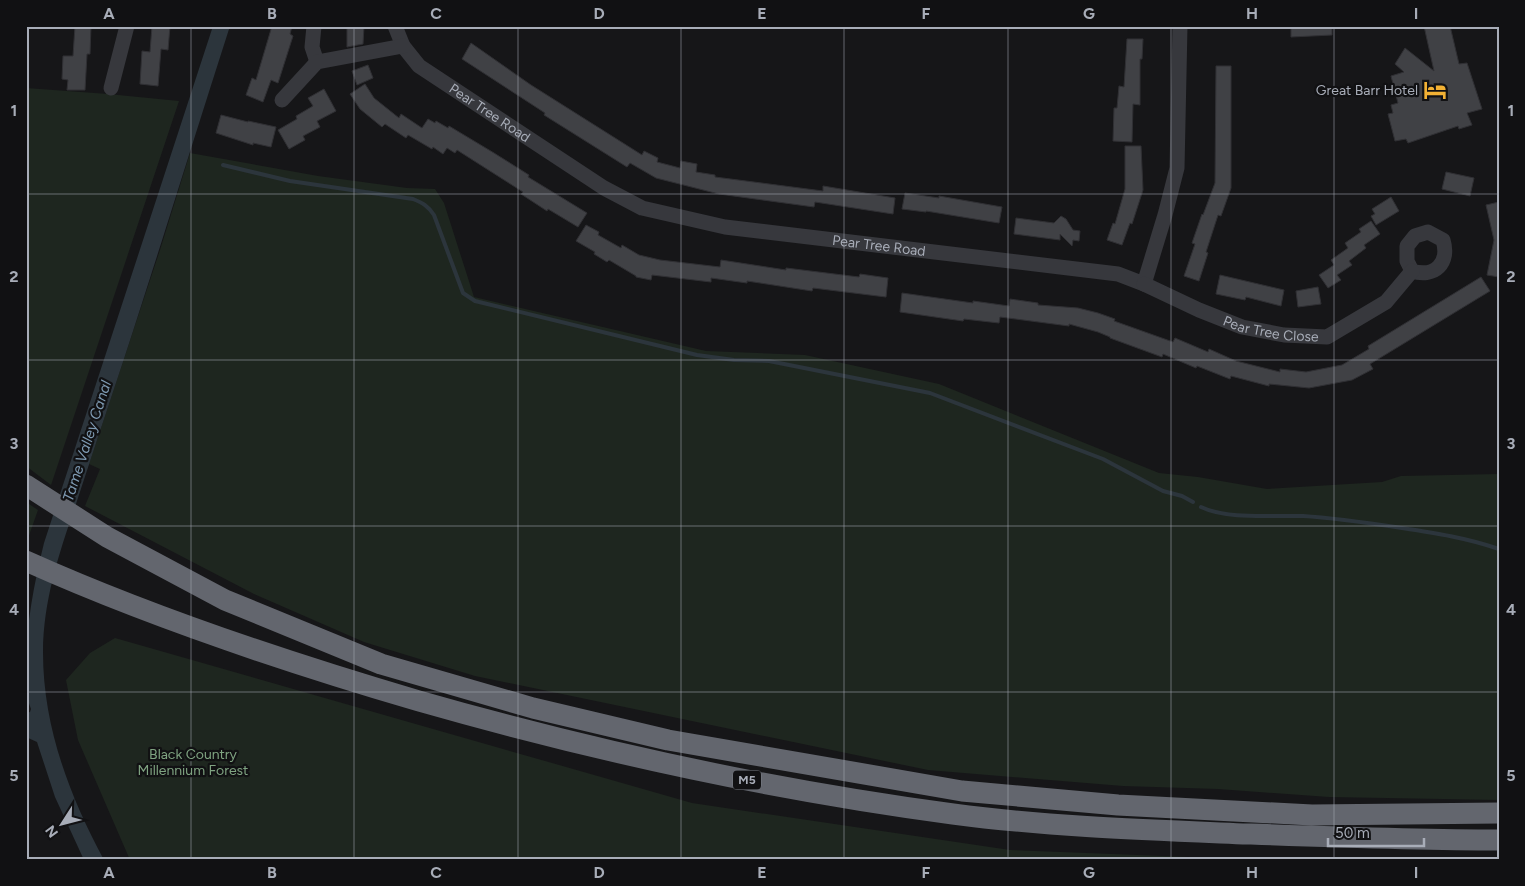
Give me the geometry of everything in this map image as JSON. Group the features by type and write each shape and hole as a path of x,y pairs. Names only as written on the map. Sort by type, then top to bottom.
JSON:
{"highway":[{"name":"M5","path":"29,487 107,537 225,600 381,664 533,708 668,740 962,791 1118,805 1312,815 1499,813"},
{"name":"M5","path":"26,561 82,586 211,635 357,683 486,720 792,790 956,814 1117,829 1436,840 1499,840"}],"street":[{"path":"111,88 127,26"},
{"path":"314,26 312,47 317,62"},
{"name":"Pear Tree Road","path":"395,26 403,46 419,66 604,188 642,208 725,227 1118,274 1144,284"},
{"path":"1144,284 1165,215 1176,168 1180,26"},
{"path":"282,100 317,62 403,46"},
{"name":"Pear Tree Close","path":"1144,284 1199,310 1242,326 1284,336 1327,337 1386,302 1412,271"}],"green space":[{"path":"26,88 179,101 51,485 26,466"},
{"path":"190,153 318,176 407,188 435,189 444,203 474,297 706,351 805,355 939,384 1159,473 1198,477 1267,489 1382,482 1401,476 1499,474 1499,800 1329,797 1218,789 1123,786 928,770 475,676 364,642 254,594 85,506 100,469 89,464"},
{"path":"26,502 38,510 26,544"},
{"name":"Black Country Millennium Forest","path":"115,638 692,803 1010,850 1266,860 130,860 78,740 66,680 90,653"}],"water":[{"name":"Tame Valley Canal","path":"213,26 230,26 63,542 53,578 46,615 43,652 44,680 53,733 69,785 104,860 84,860 55,797 37,742 26,737 26,713 30,712 31,709 27,694 26,668 31,604 44,543"}],"building":[{"path":"75,26 91,26 90,54 87,54 85,90 67,90 68,80 62,79 63,56 73,56"},
{"path":"152,26 170,26 168,50 161,49 158,86 140,84 142,51 150,52"},
{"path":"272,26 292,26 290,34 293,36 278,83 271,80 263,102 246,95 252,78 256,80"},
{"path":"347,26 364,26 363,44 347,47"},
{"path":"1291,26 1332,26 1332,35 1291,37"},
{"name":"Great Barr Hotel","path":"1424,26 1450,26 1459,64 1467,63 1482,109 1467,113 1472,125 1459,129 1458,126 1408,143 1406,139 1395,141 1388,114 1393,113 1391,105 1398,103 1391,76 1404,72 1395,64 1405,48 1434,71"},
{"path":"1127,39 1143,39 1142,59 1140,59 1140,105 1133,104 1132,142 1113,141 1114,108 1117,108 1119,86 1124,87"},
{"path":"471,43 531,85 642,155 644,151 658,158 657,162 680,168 681,161 697,164 696,172 715,175 715,177 823,191 823,186 895,198 893,214 815,202 814,207 719,194 656,178 630,163 627,167 544,115 545,113 462,59"},
{"path":"368,65 373,78 357,85 352,71"},
{"path":"1216,66 1231,66 1231,188 1221,216 1218,215 1199,281 1184,276 1195,244 1192,243 1215,183"},
{"path":"365,84 374,98 399,118 401,114 422,128 428,119 448,128 449,126 587,213 578,227 548,209 547,211 521,194 523,192 457,150 455,153 447,148 443,154 408,135 406,138 385,124 382,127 360,109 350,94"},
{"path":"324,89 336,111 317,121 320,127 303,136 305,140 289,149 278,130 297,119 296,116 313,106 308,98"},
{"path":"221,115 276,127 271,147 253,143 253,145 216,133"},
{"path":"1125,146 1141,146 1143,190 1132,224 1130,223 1122,245 1107,240 1113,223 1115,224 1125,189"},
{"path":"1446,172 1474,178 1470,196 1442,189"},
{"path":"905,193 939,198 939,196 1002,207 999,223 902,209"},
{"path":"1391,197 1399,211 1376,225 1371,216 1375,214 1372,209"},
{"path":"1499,202 1499,277 1487,275 1494,240 1486,205"},
{"path":"1061,216 1066,219 1073,230 1080,231 1079,241 1073,240 1072,246 1060,234 1060,240 1014,234 1016,218 1054,223"},
{"path":"1371,221 1380,234 1364,245 1366,248 1349,261 1352,265 1337,275 1341,280 1328,288 1319,275 1334,265 1331,260 1348,248 1345,243 1361,232 1359,229"},
{"path":"586,225 599,232 598,235 621,248 622,245 639,255 660,260 720,267 721,260 786,270 786,268 859,277 860,274 888,278 886,297 813,288 812,291 747,281 747,283 711,278 711,282 652,275 651,280 636,277 609,260 607,262 594,254 595,252 576,241"},
{"path":"1220,275 1284,290 1281,306 1246,297 1245,300 1216,294"},
{"path":"1481,277 1490,291 1370,364 1373,369 1352,380 1309,388 1269,384 1269,386 1231,376 1230,379 1197,366 1196,368 1163,354 1162,357 1098,332 1069,324 1069,326 1000,317 999,323 964,319 963,321 900,312 902,293 973,303 973,301 1009,306 1010,299 1038,303 1038,305 1078,308 1115,319 1114,321 1173,342 1175,338 1208,352 1209,349 1236,361 1280,372 1280,369 1306,372 1342,365 1369,349 1368,346"},
{"path":"1318,287 1321,304 1298,307 1296,291"}],"waterway":[{"path":"223,165 290,181 413,199 420,202 434,215 463,293 475,301 697,355 734,360 769,361 930,393 1103,459 1163,491 1182,496 1193,502"},
{"path":"1201,507 1224,514 1303,516 1365,523 1451,536 1499,549"}],"place":[{"name":"Great Barr Hotel","path":"1435,90"}]}
